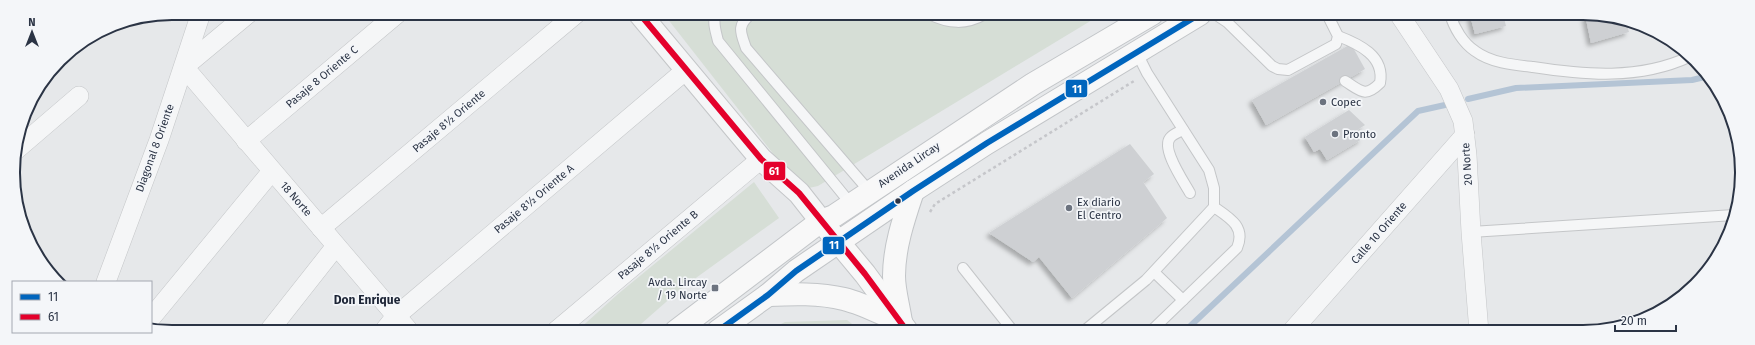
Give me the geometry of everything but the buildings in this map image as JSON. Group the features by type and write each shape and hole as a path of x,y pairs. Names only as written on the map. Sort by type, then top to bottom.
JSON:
{"main road":[{"name":"Avenida Lircay","path":"684,325 821,221 834,216 1033,84 1142,20"},
{"path":"726,325 768,295 796,271 913,191 987,143 1136,51 1190,20"},
{"path":"904,325 894,277 898,241 913,191"},
{"path":"821,221 902,325"},
{"path":"768,295 797,294 845,300 866,306 900,325"}],"street":[{"name":"Diagonal 8 Oriente","path":"106,281 184,67 199,20"},
{"path":"184,67 241,20"},
{"name":"Pasaje 8 Oriente C","path":"246,141 390,20"},
{"name":"Pasaje 8½ Oriente","path":"321,228 569,20"},
{"path":"645,20 761,159 799,193 821,221"},
{"name":"20 Norte","path":"1403,20 1450,89 1463,121 1471,232 1475,325"},
{"name":"18 Norte","path":"184,67 404,325"},
{"name":"Pasaje 8½ Oriente A","path":"389,325 396,316 686,70"},
{"path":"23,144 79,96"},
{"name":"Calle 10 Oriente","path":"1297,325 1465,135"},
{"name":"Pasaje 8½ Oriente B","path":"563,325 761,159"},
{"path":"152,317 272,171"},
{"path":"275,325 336,246"}],"lane":[{"path":"714,20 718,41 851,204"},
{"path":"744,20 741,26 741,32 746,48 870,192"},
{"path":"948,20 954,22 974,20"},
{"path":"1224,20 1272,66 1278,69 1288,70 1329,52 1336,44 1338,36 1330,20"},
{"path":"1452,20 1453,25 1463,40 1474,51 1488,59 1523,66 1571,73 1608,75 1670,66 1684,59"},
{"path":"1338,36 1357,43 1375,59 1381,71 1380,82 1369,92 1364,92 1345,81"},
{"path":"1091,325 1146,280 1214,207 1214,188 1208,170 1136,51"},
{"path":"1183,130 1170,137 1168,142 1168,151 1190,193"},
{"path":"1157,325 1237,248 1241,239 1240,230 1230,217 1214,207"},
{"path":"1471,232 1729,215"},
{"path":"964,268 1008,325"},
{"path":"1154,272 1183,300"}],"path":[{"path":"927,215 935,204 1148,73"}],"shaded area":[{"path":"668,20 1092,20 818,186 804,189 796,183"},
{"path":"754,182 779,218 682,288 640,325 584,325 618,294"},
{"path":"847,320 853,325 779,325 785,322"}],"waterway":[{"path":"1468,99 1516,88 1692,80 1701,78"},
{"path":"1191,325 1418,111 1445,105"}],"transit line":[{"name":"61","path":"645,20 761,159 799,193 865,274 903,325"},
{"name":"11","path":"726,325 768,295 796,271 913,191 987,143 1190,20"}],"place":[{"name":"Copec","path":"1323,102"},
{"name":"Pronto","path":"1335,134"},
{"name":"Ex diario El Centro","path":"1069,208"},
{"name":"Avda. Lircay / 19 Norte","path":"715,288"}],"district":[{"name":"Don Enrique","path":"367,300"}]}
